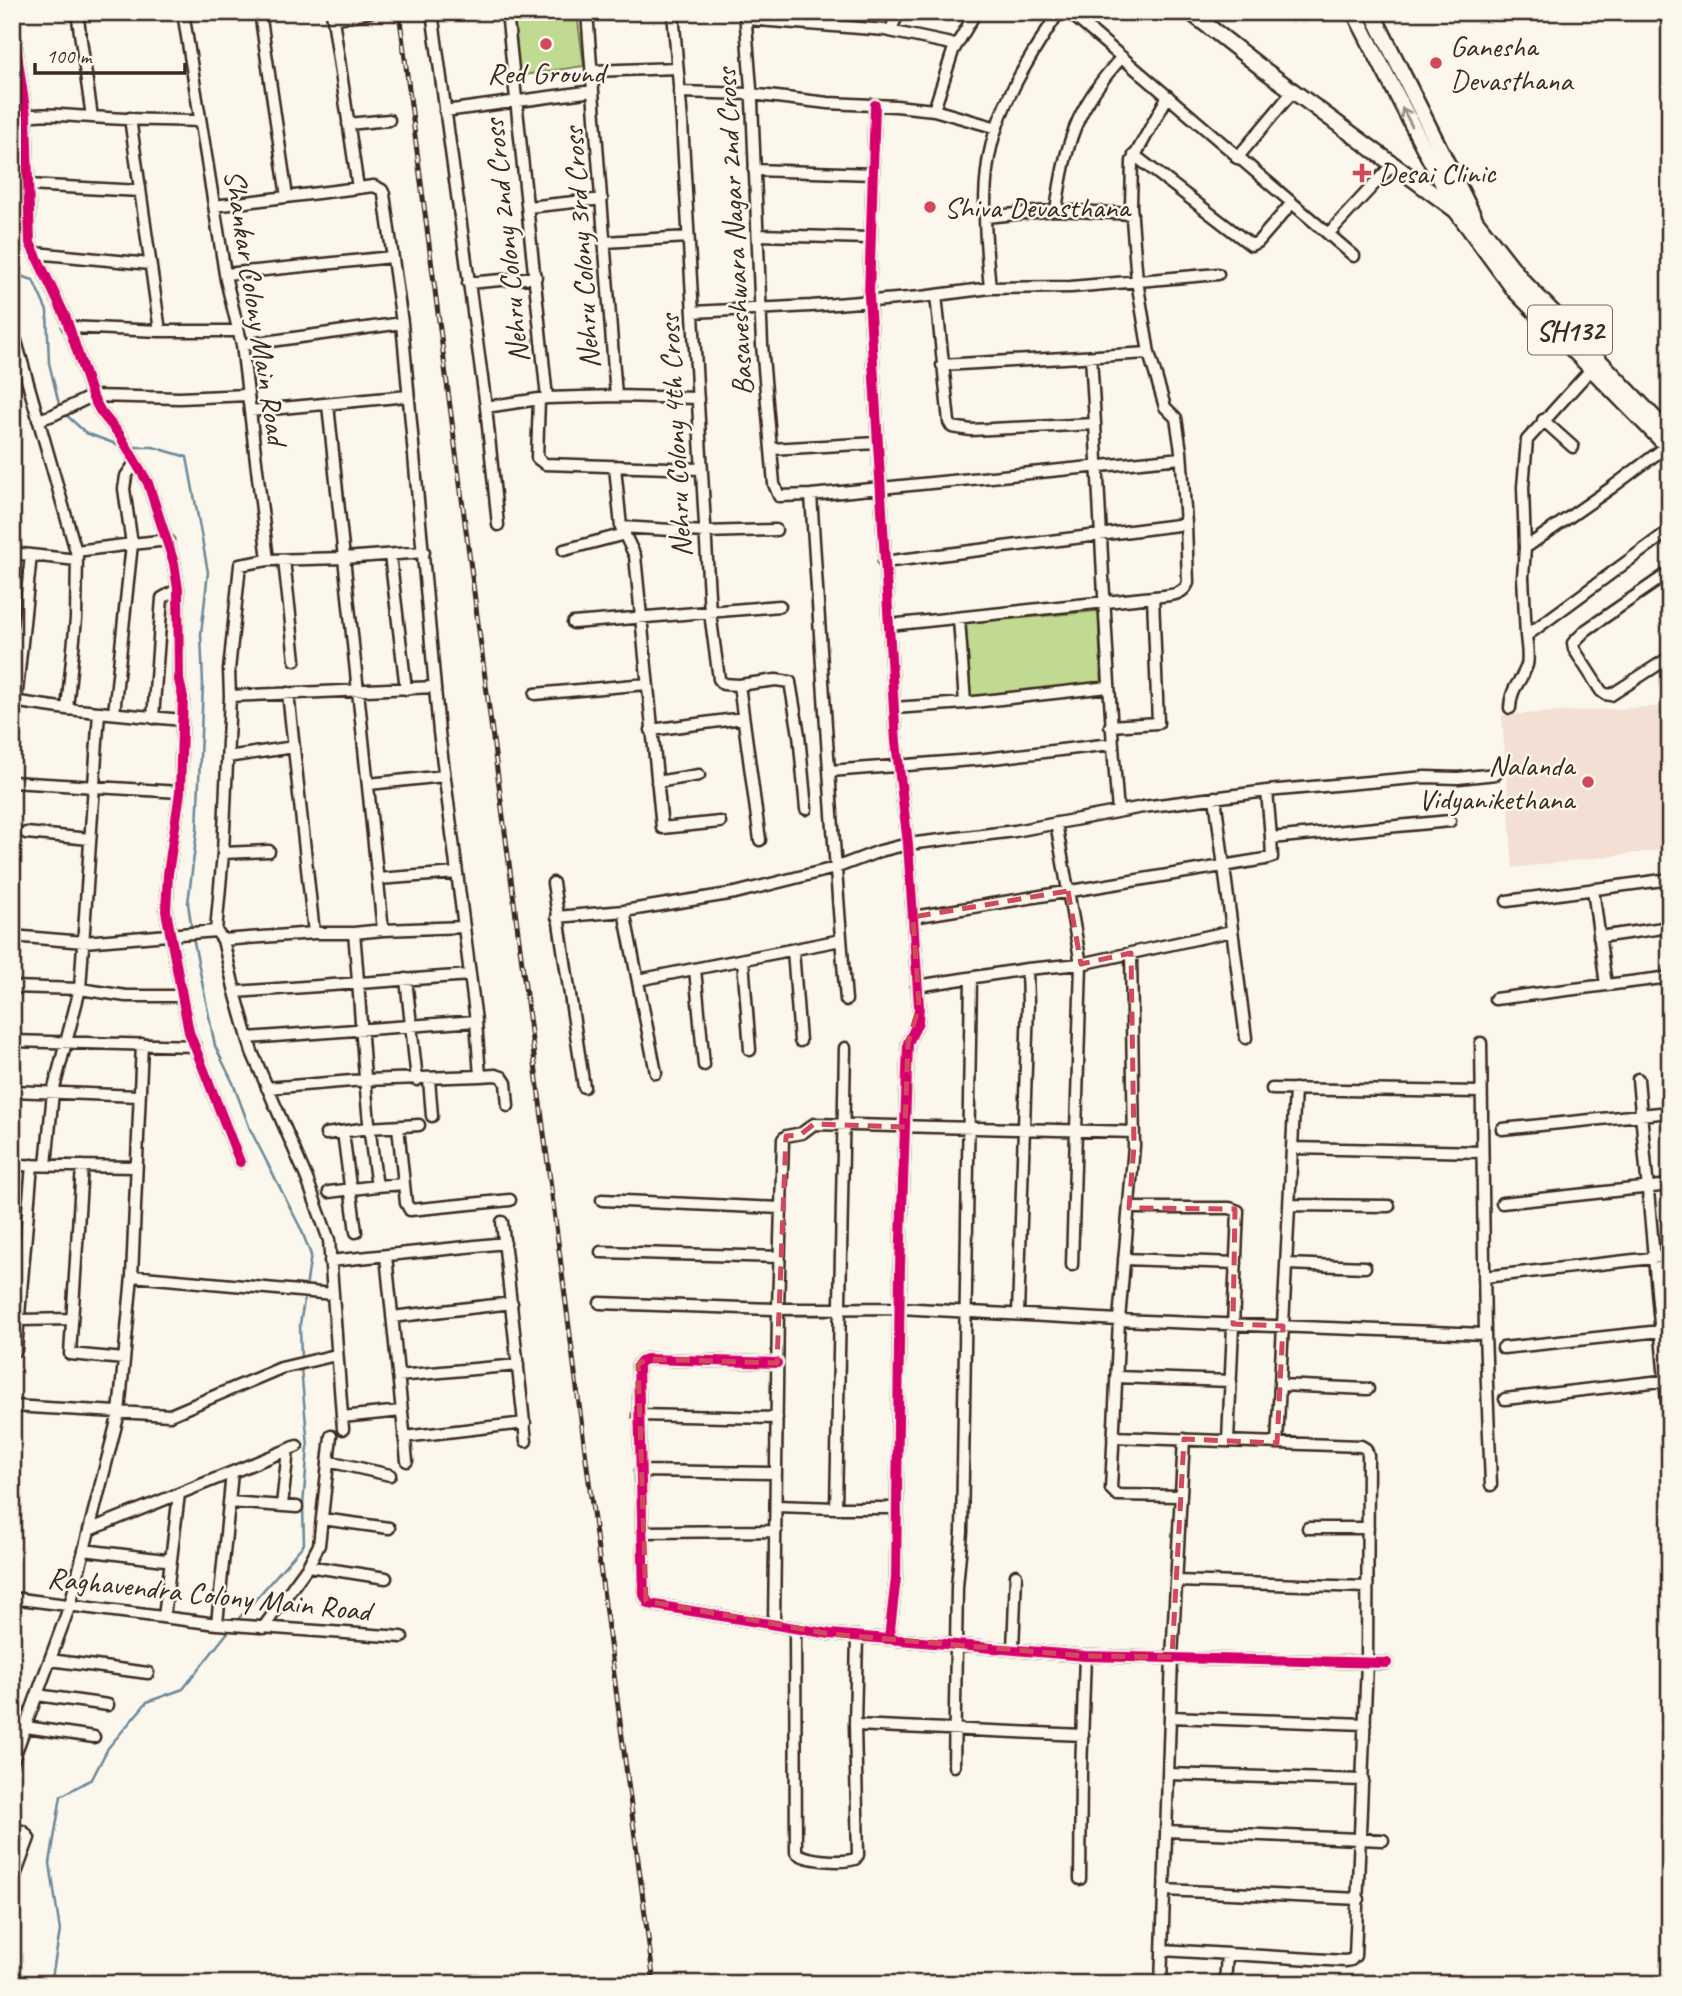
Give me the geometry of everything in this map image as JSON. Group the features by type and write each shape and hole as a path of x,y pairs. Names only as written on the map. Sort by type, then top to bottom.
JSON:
{"main road":[{"path":"1189,12 1392,165 1458,212 1476,221"},
{"name":"SH132","path":"1354,12 1444,174 1476,221 1522,280 1669,443"},
{"name":"SH132","path":"1371,12 1444,174 1458,212 1516,291 1596,364"}],"street":[{"path":"77,12 92,117"},
{"name":"Shankar Colony Main Road","path":"183,12 226,274 242,345 268,560"},
{"path":"260,12 287,197"},
{"path":"358,188 332,16 370,12"},
{"path":"432,12 486,407 498,525"},
{"name":"Nehru Colony 2nd Cross","path":"507,12 536,277 543,399 537,458 545,464 615,467"},
{"name":"Nehru Colony 3rd Cross","path":"587,12 616,396"},
{"name":"Nehru Colony 4th Cross","path":"673,12 710,613 719,679 723,684 739,685"},
{"path":"890,31 899,12"},
{"path":"934,110 956,45 976,12"},
{"path":"990,288 986,216 988,165 997,128 1016,82 1059,12"},
{"path":"1069,12 1354,256"},
{"path":"745,15 890,31 956,45"},
{"name":"Basaveshwara Nagar 2nd Cross","path":"745,15 761,309 774,484 779,496 811,495"},
{"path":"12,21 26,115 30,243 68,327 92,396 119,434 148,483 167,540 178,589 179,680 183,697 180,792 167,874 166,911 181,996 195,1046 240,1162"},
{"path":"1056,210 1062,168 1076,120 1092,93 1122,57"},
{"path":"592,71 677,68"},
{"path":"1237,158 1294,90"},
{"path":"445,111 593,92"},
{"path":"679,92 751,94 828,103 934,110 997,128"},
{"path":"889,625 1103,603 1179,594 1185,590 1188,583 1186,524 1176,418 1165,407 1149,353 1137,281 1130,175 1134,155 1168,96"},
{"path":"875,105 869,300 884,562 894,708 908,844 918,1021 908,1043 899,1308 896,1578 889,1638"},
{"path":"12,119 50,113 200,121"},
{"path":"130,118 160,331"},
{"path":"348,124 389,120"},
{"path":"1134,155 1251,245 1258,242 1292,203"},
{"path":"1329,233 1392,165"},
{"path":"754,170 873,174"},
{"path":"27,186 140,191"},
{"path":"214,205 374,186 384,194 402,323 444,776 476,1021 480,1076"},
{"path":"528,207 602,199"},
{"path":"986,216 1056,210 1132,214"},
{"path":"758,235 870,238"},
{"path":"605,243 688,237"},
{"path":"34,253 150,264"},
{"path":"226,274 392,257"},
{"path":"693,312 936,295 990,288 1070,287 1218,274"},
{"path":"468,284 536,277"},
{"path":"936,295 942,365 952,428 971,430 1096,424"},
{"path":"242,345 402,323"},
{"path":"12,327 77,555 76,620 67,709"},
{"path":"68,327 238,331"},
{"path":"942,365 1149,353"},
{"path":"1091,357 1111,744 1118,811"},
{"path":"1510,708 1511,696 1528,664 1523,576 1524,452 1527,440 1596,364"},
{"path":"38,419 92,396 180,398 247,395"},
{"path":"250,411 408,396"},
{"path":"486,407 543,399 616,396 698,398"},
{"path":"328,405 383,930"},
{"path":"1544,420 1573,447"},
{"path":"771,449 877,443"},
{"path":"1525,548 1611,488 1669,443"},
{"path":"846,1000 811,495 1181,458"},
{"path":"114,713 132,544 124,489 126,477 134,461"},
{"path":"700,469 615,467 623,530 635,556 662,828 720,822"},
{"path":"884,562 1186,524"},
{"path":"564,550 623,530 776,530"},
{"path":"1526,636 1670,530"},
{"path":"12,553 77,555 167,540"},
{"path":"343,1429 329,1240 307,1179 248,1038 223,940 216,931 223,853 229,670 240,565 268,560 424,552"},
{"path":"31,555 14,701 182,720"},
{"path":"390,555 406,689"},
{"path":"284,560 295,660"},
{"path":"1670,572 1586,630 1573,643 1574,649 1601,691 1611,695 1670,657"},
{"path":"153,718 162,598 178,589"},
{"path":"1110,726 1158,723 1153,597"},
{"path":"573,623 780,606"},
{"path":"959,619 965,703"},
{"path":"760,839 739,685 776,680 790,682 799,735 806,809"},
{"path":"535,694 646,684"},
{"path":"230,696 435,687"},
{"path":"894,708 1108,687"},
{"path":"288,693 314,933"},
{"path":"46,1165 53,1092 80,989 99,712"},
{"path":"651,730 744,718"},
{"path":"831,771 1020,755 1111,744"},
{"path":"227,757 294,747"},
{"path":"556,917 624,911 735,892 835,868 908,844 1014,831 1118,811 1267,791 1425,777 1458,778 1496,774"},
{"path":"657,782 699,775"},
{"path":"369,784 444,776"},
{"path":"12,782 180,792"},
{"path":"913,917 1272,857 1267,791"},
{"path":"1216,797 1246,1038"},
{"path":"1271,838 1450,821"},
{"path":"1056,823 1081,964 1072,1265"},
{"path":"26,833 90,839"},
{"path":"223,853 269,851"},
{"path":"378,879 457,873"},
{"path":"1507,901 1670,879"},
{"path":"553,883 556,917 584,1087"},
{"path":"1593,889 1606,985"},
{"path":"624,911 656,1073"},
{"path":"223,940 464,927"},
{"path":"1600,937 1670,927"},
{"path":"12,936 83,942 216,931"},
{"path":"917,986 1027,969 1081,964 1232,931"},
{"path":"354,933 368,1128 377,1186"},
{"path":"638,980 841,940"},
{"path":"793,950 800,1041"},
{"path":"1131,953 1134,1132 1119,1320 1111,1483 1113,1493 1181,1496"},
{"path":"743,960 750,1050"},
{"path":"695,969 704,1065"},
{"path":"1018,1314 1027,969"},
{"path":"235,992 470,975"},
{"path":"1495,999 1670,977"},
{"path":"954,1766 956,1644 962,1532 971,978"},
{"path":"406,979 417,1080"},
{"path":"12,987 80,989 126,996 181,996"},
{"path":"248,1038 476,1021"},
{"path":"12,1041 195,1046"},
{"path":"1480,1043 1485,1334 1491,1485"},
{"path":"12,1763 70,1605 119,1413 132,1276 142,1044"},
{"path":"836,1508 845,1048"},
{"path":"267,1088 364,1080 496,1075 502,1077 506,1083 508,1106"},
{"path":"429,1079 432,1116"},
{"path":"1638,1079 1666,1331 1670,1436"},
{"path":"1272,1089 1481,1092"},
{"path":"1277,1443 1295,1089"},
{"path":"12,1091 139,1097"},
{"path":"1502,1129 1670,1112"},
{"path":"774,1625 783,1139 802,1133 814,1124 1134,1132"},
{"path":"326,1134 419,1125"},
{"path":"398,1127 406,1203 410,1210 510,1200"},
{"path":"343,1132 356,1232"},
{"path":"1292,1148 1482,1152"},
{"path":"12,1165 135,1167"},
{"path":"12,1350 16,1350 32,1165"},
{"path":"82,1166 70,1354 124,1359"},
{"path":"329,1192 404,1184"},
{"path":"1502,1203 1670,1185"},
{"path":"602,1200 780,1208"},
{"path":"1290,1205 1389,1206"},
{"path":"1129,1208 1235,1209 1238,1216 1228,1441"},
{"path":"502,1222 526,1441"},
{"path":"330,1261 505,1243"},
{"path":"601,1252 779,1256"},
{"path":"386,1256 407,1461"},
{"path":"1484,1277 1670,1256"},
{"path":"1124,1259 1236,1263"},
{"path":"1287,1264 1365,1267"},
{"path":"132,1276 333,1294"},
{"path":"392,1317 512,1303"},
{"path":"600,1303 778,1310 899,1308 1119,1320 1485,1334"},
{"path":"19,1320 72,1319"},
{"path":"1503,1348 1666,1331"},
{"path":"12,1406 170,1415 281,1368 336,1355"},
{"path":"778,1363 641,1361 636,1371 644,1595 649,1604 795,1629 1085,1656 1387,1663"},
{"path":"398,1376 518,1365"},
{"path":"1116,1377 1231,1381"},
{"path":"1505,1399 1668,1380"},
{"path":"1280,1385 1368,1388"},
{"path":"342,1417 401,1411"},
{"path":"638,1415 777,1418"},
{"path":"404,1437 524,1423"},
{"path":"263,1628 308,1566 319,1545 331,1436"},
{"path":"1113,1437 1361,1446 1366,1449 1368,1455 1367,1662 1357,1950 1351,1960 1162,1950"},
{"path":"1161,1984 1172,1657 1184,1439"},
{"path":"89,1531 293,1448 282,1505"},
{"path":"328,1461 390,1475"},
{"path":"640,1471 776,1473"},
{"path":"217,1624 232,1473"},
{"path":"164,1617 179,1494"},
{"path":"229,1502 297,1507"},
{"path":"776,1506 897,1508"},
{"path":"323,1519 389,1528"},
{"path":"1308,1528 1368,1528"},
{"path":"642,1532 775,1531"},
{"path":"84,1550 165,1560 171,1557"},
{"path":"308,1566 386,1578"},
{"path":"1013,1649 1016,1575"},
{"path":"1176,1581 1367,1587"},
{"name":"Raghavendra Colony Main Road","path":"12,1598 217,1624 402,1637"},
{"path":"795,1629 796,1852 803,1858 845,1861 855,1859 858,1854 855,1724 857,1636"},
{"path":"1080,1879 1085,1656"},
{"path":"50,1660 148,1673"},
{"path":"37,1695 108,1705"},
{"path":"1170,1717 1365,1724"},
{"path":"855,1724 1083,1735"},
{"path":"26,1727 94,1737"},
{"path":"1168,1774 1363,1780"},
{"path":"12,1831 23,1831 29,1839 12,1884"},
{"path":"1166,1831 1383,1840"},
{"path":"1164,1890 1359,1899"},
{"path":"1225,1984 1227,1954"}],"highlighted area":[{"path":"1068,891 1081,964 1131,953 1134,1146 1129,1208 1235,1209 1233,1324 1283,1326 1277,1443 1184,1439 1172,1657 1085,1656 830,1634 646,1601 638,1365 646,1359 777,1363 786,1136 800,1135 814,1124 905,1127 908,1043 919,1006 913,917"}],"shaded area":[{"name":"Nalanda Vidyanikethana","path":"1668,706 1670,849 1513,868 1502,715"}],"green space":[{"name":"Red Ground","path":"577,14 584,66 517,76 508,23"},
{"path":"1098,611 1102,688 971,699 966,623"}],"waterway":[{"path":"12,273 33,280 47,311 49,363 60,408"},
{"path":"64,413 86,433 124,447"},
{"path":"130,447 153,447 187,457 208,572 201,634 203,684 197,831 188,903 192,931"},
{"path":"193,937 215,1046 233,1083 250,1129 301,1229 311,1255 306,1288"},
{"path":"301,1361 300,1324 305,1295"},
{"path":"239,1618 304,1544 303,1505 308,1447 301,1368"},
{"path":"48,1984 52,1977 60,1931 50,1863 61,1796 92,1779 108,1748 147,1702 183,1689 228,1632"}],"railway":[{"path":"399,12 654,1984"}],"cycle path":[{"path":"12,21 26,115 30,243 66,318 92,396 119,434 148,483 174,563 178,589 179,680 183,697 180,792 168,874 166,911 189,1032 240,1162"},
{"path":"875,105 869,296 896,742 908,844 919,1006 918,1022 908,1043 900,1266 896,1578 889,1638"},
{"path":"777,1363 646,1359 638,1365 644,1595 649,1604 830,1634 1085,1656 1387,1663"}],"place":[{"name":"Red Ground","path":"546,44"},
{"name":"Ganesha Devasthana","path":"1436,63"},
{"name":"Desai Clinic","path":"1362,173"},
{"name":"Shiva Devasthana","path":"930,207"},
{"name":"Nalanda Vidyanikethana","path":"1588,782"}]}
